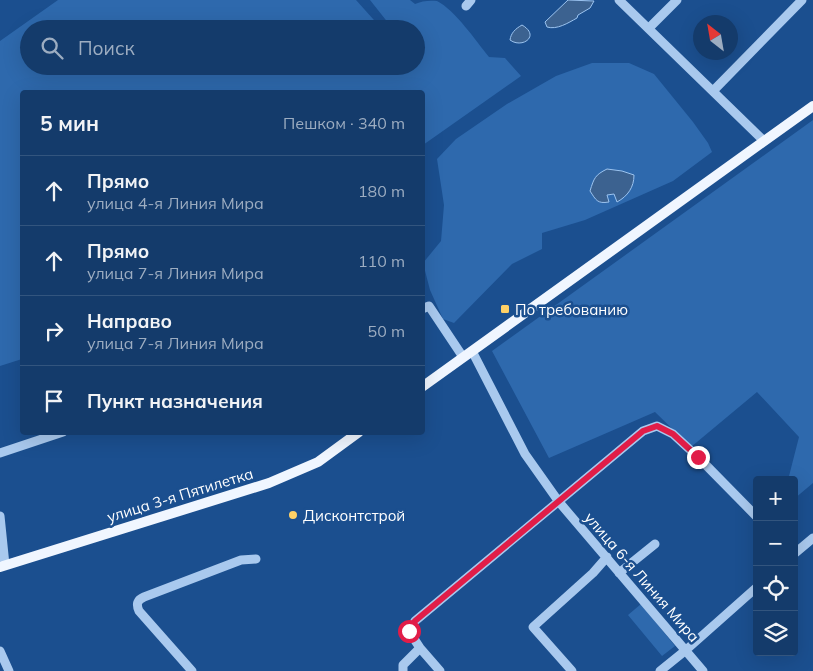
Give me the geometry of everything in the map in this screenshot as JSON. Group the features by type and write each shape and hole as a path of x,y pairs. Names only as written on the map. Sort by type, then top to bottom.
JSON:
{"main road":[{"path":"425,385 813,106"},
{"name":"улица 3-я Пятилетка","path":"3,566 269,483 318,462 355,435"}],"street":[{"path":"620,0 764,141"},
{"path":"649,28 677,0"},
{"path":"713,91 802,0"},
{"name":"улица 6-я Линия Мира","path":"426,308 467,354 525,454 559,502 703,671"},
{"path":"440,671 420,648 409,631 415,621 643,431 657,426 673,434 753,513"},
{"path":"0,453 54,435"},
{"path":"0,516 3,566"},
{"path":"798,551 813,538"},
{"path":"620,572 655,544"},
{"path":"572,671 533,627 593,573 607,557"},
{"path":"192,671 139,611 137,602 144,597 241,560 256,559"},
{"path":"660,671 753,591"},
{"path":"403,671 403,665 420,648"},
{"path":"0,651 9,671"}],"shaded area":[{"path":"58,0 356,0 374,20 30,20"},
{"path":"370,0 410,0 415,4 437,1 451,11 465,26 489,57 505,58 521,76 425,144 425,90 20,90 20,360 0,366 0,41 20,27 20,75 425,75 425,20 386,20"},
{"path":"568,0 594,1 590,8 578,15 574,20 559,27 547,27 545,22"},
{"path":"522,25 530,33 528,40 520,43 510,40 514,31"},
{"path":"592,63 629,63 654,74 693,122 712,152 673,181 585,220 542,233 542,249 512,264 454,323 443,319 430,290 425,271 425,261 441,241 444,205 437,159 456,139 507,104 556,76"},
{"path":"813,120 813,483 798,496 798,476 789,476 799,437 757,392 691,447 655,412 549,458 492,351"},
{"path":"607,169 634,175 630,191 617,202 614,194 607,195 609,202 599,202 590,191 596,177"},
{"path":"641,604 675,646 662,656 628,615"}],"place":[{"name":"По требованию","path":"505,309"},
{"name":"Дисконтстрой","path":"293,515"}],"route":[{"path":"409,631 415,621 643,431 657,426 673,434 698,457"}]}
